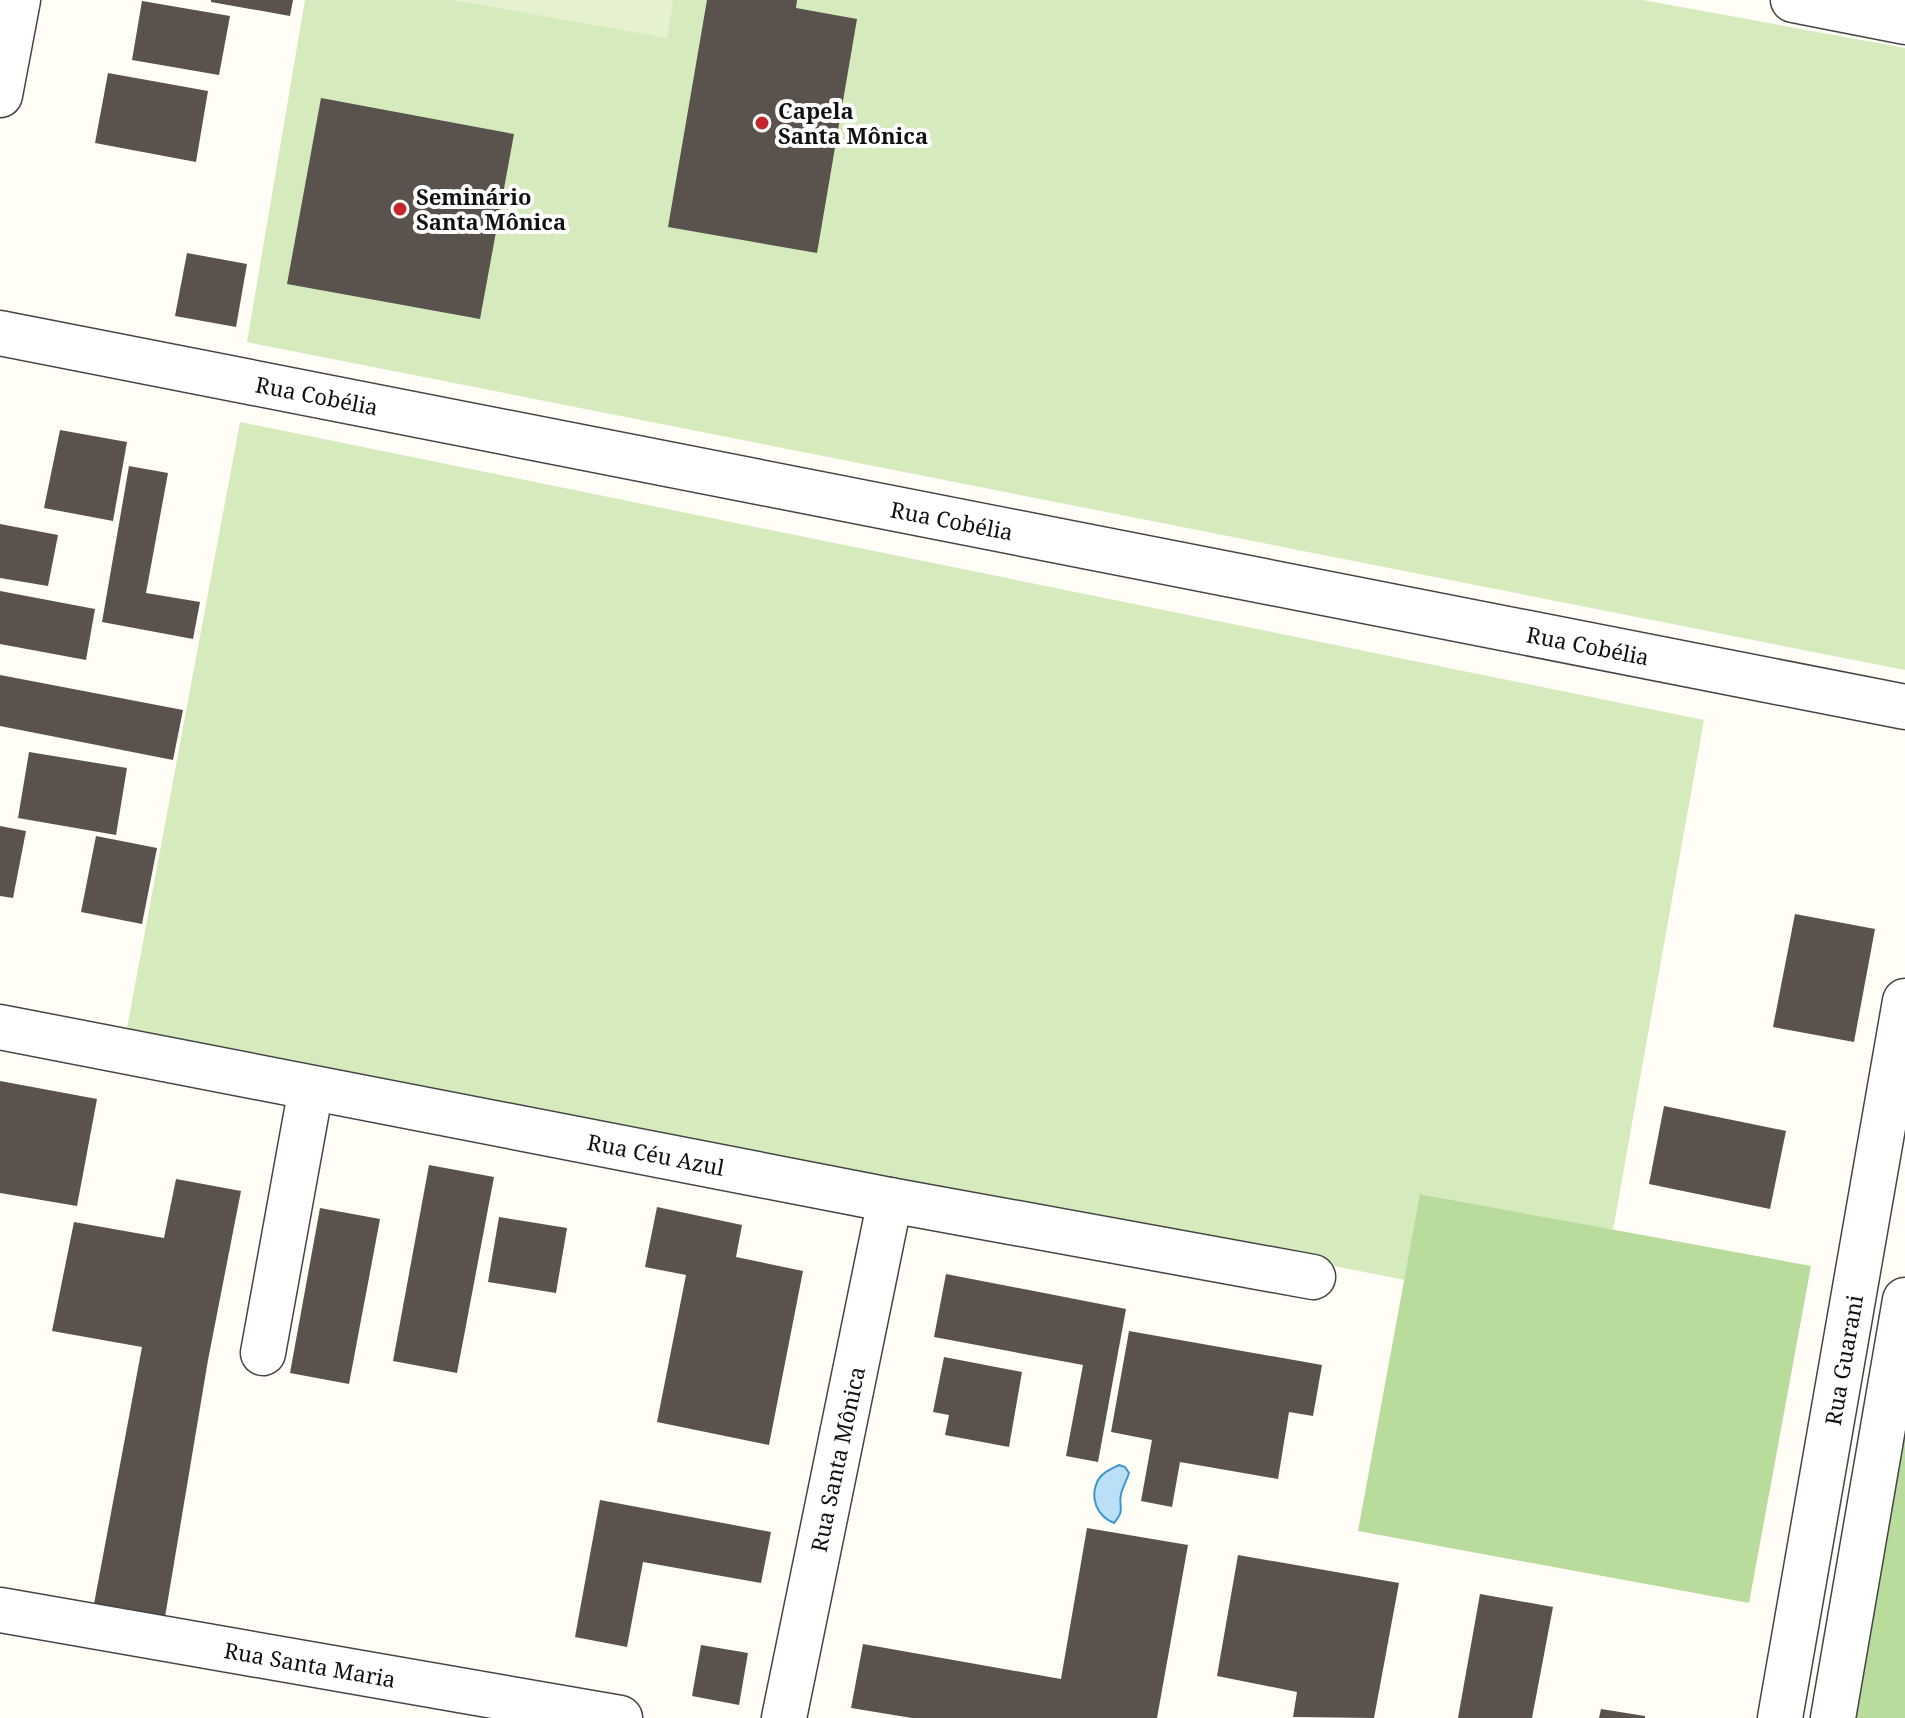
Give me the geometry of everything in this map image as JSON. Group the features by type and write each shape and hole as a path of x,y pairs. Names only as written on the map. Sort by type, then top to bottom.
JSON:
{"street":[{"path":"0,95 18,0"},
{"path":"1793,0 1905,22"},
{"name":"Rua Cobélia","path":"0,333 1905,707"},
{"name":"Rua Guarani","path":"1780,1718 1905,1001"},
{"name":"Rua Céu Azul","path":"0,1027 890,1200 1313,1277"},
{"path":"263,1353 311,1088"},
{"name":"Rua Santa Mônica","path":"784,1718 890,1200"},
{"path":"1833,1718 1905,1300"},
{"name":"Rua Santa Maria","path":"0,1610 620,1718"}],"green space":[{"path":"305,0 1643,0 1905,48 1905,670 247,342"},
{"path":"453,0 673,0 667,38"},
{"path":"240,422 1704,720 1613,1230 1421,1194 1405,1280 127,1028"},
{"path":"1420,1194 1811,1266 1749,1603 1358,1531"},
{"path":"1905,1413 1905,1718 1849,1718"}],"water":[{"path":"1119,1465 1129,1473 1121,1494 1121,1511 1114,1523 1099,1511 1094,1493 1100,1477"}],"building":[{"path":"211,0 293,0 290,16"},
{"name":"Capela Santa Mônica","path":"707,0 797,0 796,8 857,19 817,253 668,227"},
{"path":"142,1 230,16 219,75 132,60"},
{"path":"108,73 208,91 196,162 95,143"},
{"name":"Seminário Santa Mônica","path":"321,98 514,134 480,319 287,284"},
{"path":"187,253 247,264 236,327 175,316"},
{"path":"60,430 127,442 113,521 44,508"},
{"path":"129,466 168,473 146,593 200,602 193,639 102,622"},
{"path":"0,524 58,535 48,586 0,578"},
{"path":"0,591 95,609 86,660 0,644"},
{"path":"0,675 183,710 173,760 0,726"},
{"path":"29,752 127,768 116,835 18,818"},
{"path":"0,826 26,831 13,898 0,896"},
{"path":"96,836 157,848 142,924 81,912"},
{"path":"1795,914 1875,929 1854,1042 1773,1027"},
{"path":"0,1081 97,1099 77,1206 0,1193"},
{"path":"1664,1106 1786,1131 1770,1209 1649,1184"},
{"path":"429,1165 494,1177 457,1373 393,1361"},
{"path":"176,1179 241,1191 208,1360 165,1617 94,1604 142,1347 52,1331 74,1222 164,1238"},
{"path":"657,1207 742,1225 736,1257 803,1271 769,1445 657,1422 686,1275 645,1267"},
{"path":"320,1208 380,1219 349,1384 290,1373"},
{"path":"499,1217 567,1228 556,1293 488,1282"},
{"path":"946,1274 1126,1309 1098,1462 1066,1456 1083,1365 934,1337"},
{"path":"1129,1331 1322,1365 1313,1416 1289,1412 1278,1479 1180,1462 1172,1507 1141,1501 1152,1440 1111,1432"},
{"path":"944,1357 1022,1372 1009,1447 945,1435 949,1415 933,1412"},
{"path":"600,1500 771,1532 761,1583 643,1562 627,1647 575,1637"},
{"path":"1087,1528 1188,1545 1157,1718 912,1718 851,1708 863,1644 1061,1679"},
{"path":"1238,1555 1399,1583 1374,1718 1293,1717 1297,1692 1217,1676"},
{"path":"1480,1594 1553,1607 1532,1718 1458,1718"},
{"path":"701,1645 748,1653 739,1705 692,1696"},
{"path":"1601,1709 1645,1716 1645,1718 1599,1718"}],"place":[{"name":"Capela Santa Mônica","path":"762,123"},
{"name":"Seminário Santa Mônica","path":"400,209"}]}
